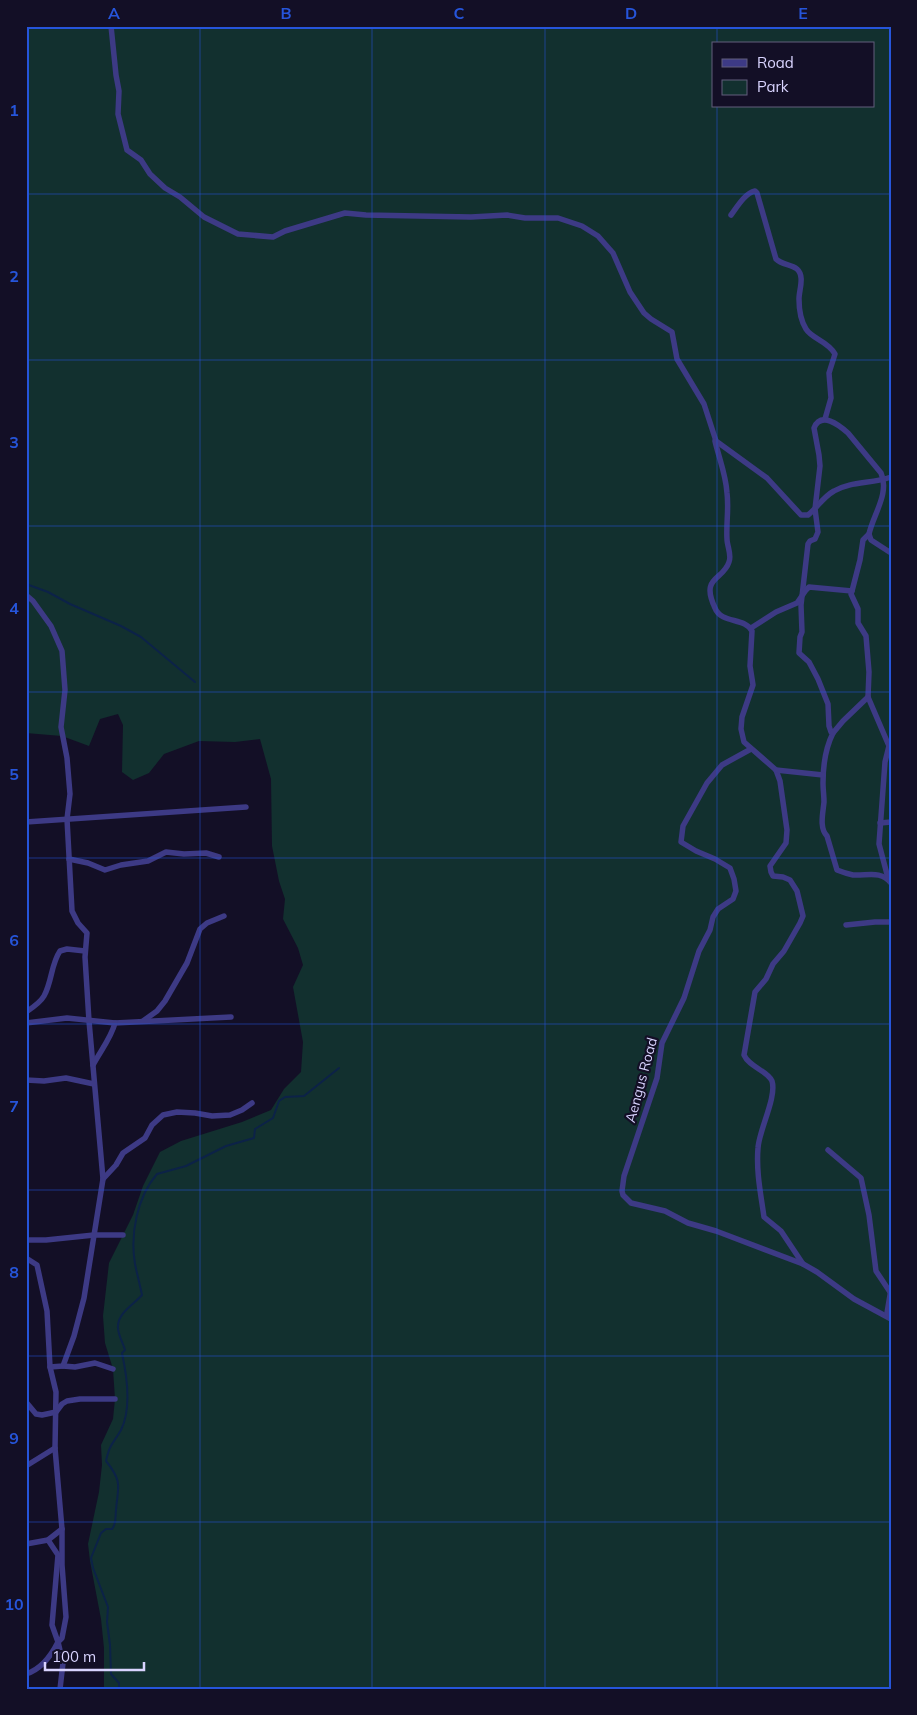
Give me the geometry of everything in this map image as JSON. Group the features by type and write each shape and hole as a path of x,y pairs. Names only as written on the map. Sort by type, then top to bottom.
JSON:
{"street":[{"path":"111,26 119,91 118,114 127,150 142,160 150,174 165,188 180,197 204,217 238,234 273,237 285,231 345,214 507,215 525,218 558,218 582,226 598,236 613,253 636,302 644,313 672,332 677,358 704,404 728,493 727,540 730,561 711,584 711,595 715,610 721,616 751,628"},
{"path":"731,215 748,194 751,191 755,191 776,259 780,263 797,268 800,274 799,302 803,321 810,334 821,339 835,354 829,373 831,398 825,419"},
{"path":"833,733 829,726 828,704 818,679 809,662 799,653 803,622 802,595 808,544 815,539 818,532 815,509 820,466 814,428 819,421 825,419 833,422 848,433 881,473 883,480 880,505 869,534 863,540 851,594 858,609 858,623 866,636 869,672 868,697 890,745 885,762 884,796 878,844 889,880"},
{"path":"712,432 720,445 733,451 767,478 801,515 806,516 815,509 823,498 846,485 883,480 891,477"},
{"path":"869,534 871,540 891,553"},
{"path":"751,628 776,612 797,603 806,590 813,587 852,591"},
{"path":"26,595 33,601 51,626 62,651 65,690 62,727 70,794 67,819 72,910 78,923 87,933 85,951 89,1021 103,1179 84,1298 64,1366"},
{"path":"751,628 753,635 750,666 753,686 742,717 741,729 744,742 778,773 784,796 787,830 786,843 770,866 771,872 773,876 790,880 797,891 803,916 784,951 755,992 744,1056 747,1061 771,1078 773,1084 772,1095 758,1147 758,1178 764,1217 781,1231 803,1264"},
{"path":"868,697 843,721 828,742 823,775 823,833 827,836 835,868 839,871 853,875 870,874 889,880"},
{"name":"Aengus Road","path":"751,748 722,764 692,808 683,826 682,842 730,868 736,891 733,898 718,909 713,917 710,930 699,951 684,998 662,1044 657,1078 624,1176 622,1191 630,1203 665,1210 688,1223 716,1231 803,1264 854,1299 891,1319"},
{"path":"776,770 823,775"},
{"path":"26,822 246,807"},
{"path":"880,823 891,822"},
{"path":"69,859 88,863 105,870 121,864 148,861 166,852 184,854 206,853 219,858"},
{"path":"143,1021 157,1011 165,1002 187,963 200,929 207,923 224,916"},
{"path":"846,925 891,922"},
{"path":"26,1012 43,997 48,987 56,956 60,951 67,949 85,951"},
{"path":"26,1023 67,1018 115,1023 231,1017"},
{"path":"93,1066 102,1048 112,1035 115,1023"},
{"path":"26,1080 44,1081 66,1078 94,1084"},
{"path":"103,1179 116,1165 123,1153 144,1138 152,1125 163,1115 177,1112 212,1116 230,1115 242,1110 252,1102"},
{"path":"828,1150 861,1178 869,1216 876,1271 890,1290"},
{"path":"26,1240 123,1235"},
{"path":"26,1258 37,1265 47,1311 50,1367 56,1392 55,1448 62,1529 62,1565 66,1618 62,1638 53,1652 40,1668 26,1674"},
{"name":"Aengus Road","path":"890,1290 887,1313 891,1319"},
{"path":"50,1367 64,1366 75,1368 95,1362 113,1369"},
{"path":"26,1402 36,1414 42,1415 56,1412 62,1404 68,1401 115,1399"},
{"path":"26,1466 55,1448"},
{"path":"26,1544 48,1540 62,1529"},
{"path":"48,1540 58,1555 52,1625 63,1664 60,1689"}],"green space":[{"path":"26,26 891,26 891,1689 104,1689 104,1648 101,1619 88,1544 99,1492 102,1465 101,1445 113,1419 115,1399 113,1369 105,1343 103,1316 109,1263 133,1215 143,1186 160,1152 181,1141 242,1122 271,1110 284,1089 301,1072 303,1042 293,987 303,965 298,948 283,919 285,899 279,881 272,846 271,779 260,739 235,742 199,741 164,754 149,773 133,780 122,772 123,725 118,714 100,719 89,746 62,736 26,733"}],"waterway":[{"path":"26,584 48,592 141,637 195,682"},
{"path":"119,1689 119,1683 111,1674 107,1622 108,1607 91,1558 101,1533 106,1529 112,1529 115,1522 118,1484 115,1474 106,1461 110,1447 121,1430 127,1402 127,1382 122,1353 125,1350 118,1332 119,1321 123,1313 142,1295 134,1252 134,1228 140,1205 150,1183 157,1174 186,1166 226,1146 254,1138 255,1129 273,1118 279,1101 285,1097 304,1096 339,1068"}]}
